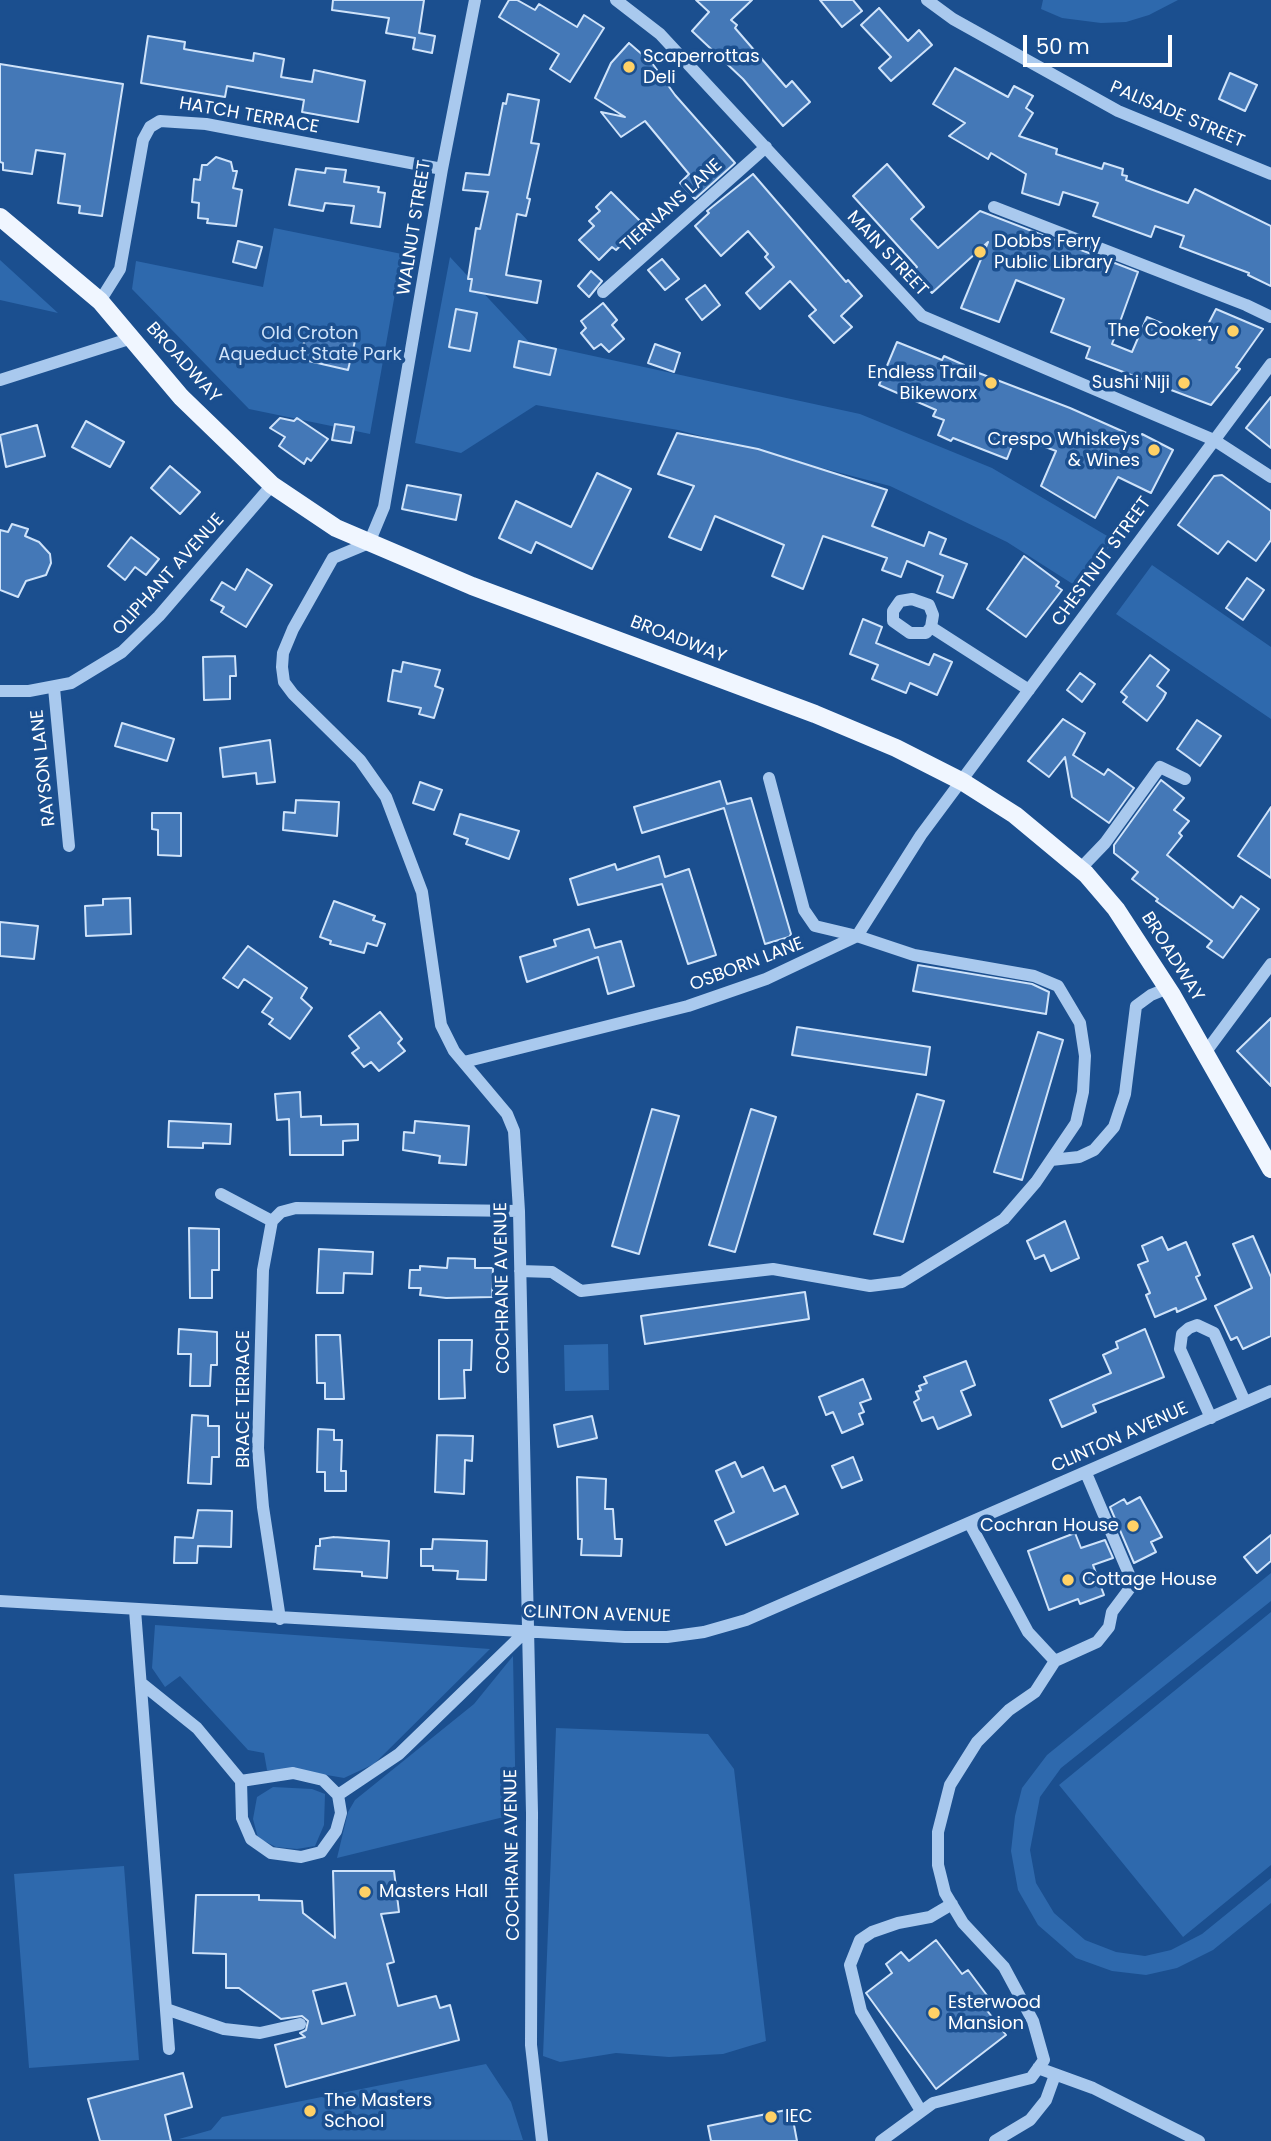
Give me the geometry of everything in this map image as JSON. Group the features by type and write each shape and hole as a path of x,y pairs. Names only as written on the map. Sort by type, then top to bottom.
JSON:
{"main road":[{"name":"BROADWAY","path":"0,217 100,301 181,397 272,485 336,528 472,586 816,714 896,748 963,782 1014,815 1080,869 1116,908 1168,989 1271,1169"}],"street":[{"name":"WALNUT STREET","path":"369,543 384,508 442,169 475,0"},
{"name":"MAIN STREET","path":"616,0 660,34 922,316 1214,440 1271,477"},
{"name":"PALISADE STREET","path":"927,0 937,10 1096,100 1271,174"},
{"name":"HATCH TERRACE","path":"100,301 120,269 143,140 150,127 160,121 206,124 442,169"},
{"name":"TIERNANS LANE","path":"603,292 766,147"},
{"path":"994,207 1271,317"},
{"path":"0,380 132,338"},
{"name":"CHESTNUT STREET","path":"963,782 1271,364"},
{"name":"OLIPHANT AVENUE","path":"0,691 54,688 96,670 122,652 159,616 272,485"},
{"name":"COCHRANE AVENUE","path":"369,543 333,558 293,629 283,653 284,682 360,760 386,797 422,892 441,1025 447,1040 507,1114 514,1131 519,1211 531,1813 531,2045 543,2140"},
{"path":"932,627 1029,690"},
{"name":"RAYSON LANE","path":"54,688 69,846"},
{"path":"1080,869 1105,843 1160,767 1185,779"},
{"path":"520,1272 552,1272 581,1291 773,1269 870,1286 901,1282 1004,1219 1051,1160 1076,1123 1083,1092 1085,1056 1080,1023 1058,986 1034,976 914,955 857,936 815,926 804,910 769,778"},
{"path":"857,936 921,835 963,782"},
{"name":"OSBORN LANE","path":"464,1062 685,1007 766,979 857,936"},
{"path":"1205,1053 1271,964"},
{"path":"1051,1160 1079,1157 1094,1150 1114,1127 1125,1094 1136,1006 1151,995 1168,989"},
{"path":"221,1194 272,1221 281,1212 296,1208 519,1211"},
{"name":"BRACE TERRACE","path":"272,1221 264,1270 258,1448 263,1507 280,1619"},
{"path":"1210,1418 1180,1349 1182,1334 1189,1328 1197,1325 1214,1333 1245,1402"},
{"name":"CLINTON AVENUE","path":"0,1601 625,1637 667,1637 704,1632 746,1620 1271,1391"},
{"path":"881,2141 933,2103 1031,2078 1044,2060 1033,2021 1004,1966 963,1923 945,1893 938,1854 938,1832 950,1785 977,1742 1009,1710 1035,1692 1055,1661 1097,1642 1109,1628 1112,1612 1130,1588 1131,1579 1086,1473"},
{"path":"970,1524 1028,1632 1055,1661"},
{"path":"135,1609 169,2049"},
{"path":"338,1795 399,1754 526,1631"},
{"path":"141,1683 197,1728 241,1781 242,1818 251,1839 271,1853 300,1857 321,1852 336,1831 341,1813 338,1795 323,1780 293,1773 241,1781"},
{"path":"921,2111 861,2011 850,1965 860,1940 872,1932 898,1923 930,1917 952,1904"},
{"path":"166,2009 224,2029 260,2033 300,2024"},
{"path":"1038,2068 1093,2088 1199,2141"},
{"path":"995,2141 1030,2120 1046,2100 1055,2075"}],"green space":[{"path":"1043,0 1178,0 1149,15 1126,22 1101,23 1062,18 1041,9"},
{"name":"Old Croton Aqueduct State Park","path":"274,228 402,254 370,434 249,409 132,289 136,261 263,287"},
{"name":"Old Croton Aqueduct State Park","path":"450,257 529,342 860,414 992,468 1114,540 1079,588 1007,542 890,486 678,430 536,405 461,453 415,443"},
{"path":"0,260 58,313 0,300"},
{"path":"1152,565 1271,647 1271,719 1116,614"},
{"path":"608,1344 609,1390 565,1391 564,1345"},
{"path":"1271,1573 1271,1601 1061,1768 1040,1797 1030,1850 1036,1883 1054,1913 1085,1940 1116,1952 1145,1956 1171,1950 1202,1934 1271,1878 1271,1903 1213,1950 1177,1968 1146,1975 1112,1971 1076,1958 1038,1925 1018,1890 1011,1851 1022,1788 1047,1755"},
{"path":"1271,1612 1271,1865 1183,1937 1059,1785"},
{"path":"155,1625 490,1649 374,1764 344,1778 304,1771 267,1770 264,1753 248,1750 180,1676 165,1687 152,1668"},
{"path":"513,1656 516,1814 337,1858 348,1812 355,1800 474,1704"},
{"path":"556,1728 708,1734 734,1769 766,2041 723,2054 669,2057 616,2053 560,2062 543,2056"},
{"path":"273,1787 312,1789 325,1794 324,1825 315,1846 297,1849 276,1847 258,1838 253,1819 257,1797"},
{"path":"124,1866 139,2060 29,2068 14,1874"},
{"path":"486,2064 511,2102 523,2140 179,2139 211,2130 222,2117"}],"building":[{"path":"333,0 424,0 419,33 435,36 432,53 413,49 415,38 386,33 389,18 332,10"},
{"path":"509,0 517,0 535,10 539,4 577,27 584,15 604,28 570,82 550,69 559,54 499,17"},
{"path":"696,0 752,0 731,20 737,25 735,28 786,87 792,81 810,102 783,126 743,79 692,31 709,12"},
{"path":"820,0 853,0 862,11 842,27"},
{"path":"879,8 908,41 919,30 932,45 891,81 879,68 891,57 861,25"},
{"path":"148,36 185,42 184,49 253,61 254,53 284,59 281,77 312,82 314,70 365,81 358,122 302,112 304,100 227,86 225,97 141,83"},
{"path":"629,43 652,63 675,95 735,163 695,199 680,183 689,174 645,121 621,137 601,112 625,117 595,98 611,63"},
{"path":"0,64 123,84 102,216 79,213 80,206 58,203 65,154 36,150 32,174 3,170 3,163 0,162"},
{"path":"955,68 1008,97 1014,86 1033,96 1026,108 1033,113 1019,136 1057,149 1056,154 1102,169 1104,163 1123,169 1122,175 1127,176 1126,180 1188,203 1195,189 1271,226 1271,286 1248,275 1249,273 1180,247 1184,236 1155,226 1151,237 1093,216 1098,203 1063,192 1059,205 1022,193 1026,174 991,153 988,159 949,136 965,123 933,104"},
{"path":"1230,73 1257,85 1245,111 1219,99"},
{"path":"508,94 539,100 531,143 539,144 527,198 530,199 526,216 517,214 506,275 541,281 537,303 470,291 472,279 468,279 476,228 480,229 488,192 463,190 466,173 489,175 503,103 506,104"},
{"path":"216,157 231,162 233,171 237,171 233,188 242,190 236,226 207,223 208,219 198,218 199,203 192,202 194,179 200,180 202,165 207,165"},
{"path":"887,164 924,207 911,219 938,248 980,211 1138,272 1112,344 1132,352 1147,317 1200,340 1216,309 1263,329 1236,367 1240,369 1211,405 1086,358 1090,347 1051,332 1064,299 1016,280 999,322 961,308 988,242 932,293 912,271 917,267 853,196"},
{"path":"326,168 346,170 344,182 379,187 378,192 385,193 380,227 351,223 354,206 325,203 323,211 289,205 296,169 325,173"},
{"path":"753,174 846,282 848,280 862,296 841,316 852,327 834,343 809,316 816,310 790,281 760,309 746,293 774,267 765,257 768,254 748,231 721,256 695,226 709,213 707,211"},
{"path":"611,192 643,224 616,250 612,247 599,260 579,240 594,226 589,221 600,211 596,207"},
{"path":"238,241 262,247 256,268 233,262"},
{"path":"662,259 679,279 665,290 648,270"},
{"path":"591,271 602,281 589,297 578,286"},
{"path":"705,285 720,305 702,320 686,299"},
{"path":"603,303 617,320 612,325 624,339 609,352 601,344 594,349 581,333 586,328 581,321"},
{"path":"456,309 477,313 470,351 449,347"},
{"path":"316,332 355,341 348,370 300,359 305,338 314,340"},
{"path":"519,341 556,349 550,375 514,367"},
{"path":"897,342 942,360 944,356 964,365 963,367 1070,408 1140,439 1142,434 1173,450 1151,493 1118,477 1095,518 1041,486 1056,451 1016,436 1007,459 953,438 951,441 938,435 944,420 933,416 936,410 879,385"},
{"path":"655,344 680,353 674,372 648,363"},
{"path":"1271,397 1271,448 1246,428"},
{"path":"280,418 294,421 297,418 328,439 311,461 307,458 304,464 279,446 285,437 270,428"},
{"path":"86,421 124,442 110,467 72,447"},
{"path":"335,424 354,427 351,443 332,440"},
{"path":"37,425 45,456 6,467 0,435"},
{"path":"677,433 758,449 887,490 872,526 924,546 929,532 946,539 940,554 967,564 953,598 937,592 943,576 907,561 901,577 882,570 887,558 823,536 803,589 772,576 784,545 715,516 701,550 669,537 694,486 658,474"},
{"path":"170,466 200,492 180,514 151,488"},
{"path":"597,473 631,489 592,569 536,542 531,553 499,538 516,501 571,527"},
{"path":"1222,475 1271,511 1271,540 1256,561 1228,541 1218,554 1178,525 1214,476"},
{"path":"407,485 461,495 456,520 402,509"},
{"path":"12,524 28,529 25,536 39,542 50,554 51,563 46,575 26,581 18,597 0,590 0,530 8,532"},
{"path":"131,537 159,559 146,575 135,567 125,580 108,566"},
{"path":"1024,556 1059,582 1056,586 1062,590 1026,637 987,609"},
{"path":"247,569 272,585 246,627 221,612 224,607 211,600 222,582 235,590"},
{"path":"1247,578 1264,590 1243,620 1226,608"},
{"path":"863,619 882,627 876,643 929,665 934,654 952,662 937,695 910,683 906,693 872,679 878,665 850,654"},
{"path":"1150,655 1169,670 1157,686 1166,693 1147,721 1123,702 1127,697 1121,692"},
{"path":"235,656 236,676 230,676 230,699 204,700 203,657"},
{"path":"403,662 440,670 435,686 443,689 434,718 419,714 421,708 388,701 393,670 401,672"},
{"path":"1080,673 1095,684 1082,702 1067,690"},
{"path":"1063,719 1085,733 1073,755 1104,775 1108,769 1134,788 1109,823 1072,797 1065,757 1049,777 1028,761"},
{"path":"1197,720 1221,736 1200,766 1177,749"},
{"path":"122,723 174,739 167,761 115,746"},
{"path":"270,740 275,782 257,784 256,773 223,777 220,748"},
{"path":"1161,780 1184,798 1174,810 1189,821 1179,833 1182,836 1167,855 1233,908 1241,896 1259,909 1223,958 1207,947 1212,941 1156,901 1158,899 1132,879 1138,872 1114,853 1114,845"},
{"path":"720,781 727,804 751,798 791,934 789,937 765,944 724,808 642,833 634,807"},
{"path":"420,782 442,790 434,810 413,803"},
{"path":"296,800 339,802 337,836 283,830 284,812 295,813"},
{"path":"1271,807 1271,878 1238,856"},
{"path":"152,813 181,813 181,856 158,855 158,830 152,829"},
{"path":"460,814 519,831 509,859 466,844 468,839 454,834"},
{"path":"659,856 665,877 689,869 716,955 688,964 662,884 578,905 570,879 615,864 617,870"},
{"path":"130,898 131,934 86,936 85,906 103,905 103,899"},
{"path":"334,901 375,916 373,920 385,924 377,946 367,943 364,953 330,944 331,941 320,937"},
{"path":"0,922 38,926 34,959 0,956"},
{"path":"589,929 595,948 621,941 634,986 608,994 598,957 527,982 520,957 556,946 554,940"},
{"path":"248,946 307,988 301,998 312,1008 290,1039 269,1024 273,1019 262,1012 272,998 244,979 238,988 223,978"},
{"path":"918,965 1032,984 1049,992 1046,1014 913,991"},
{"path":"380,1012 402,1039 398,1043 405,1051 379,1071 371,1062 364,1067 352,1053 359,1048 349,1036"},
{"path":"1271,1018 1271,1086 1237,1051"},
{"path":"797,1027 930,1047 926,1075 792,1055"},
{"path":"1038,1032 1063,1040 1022,1180 994,1172"},
{"path":"300,1092 301,1117 321,1116 321,1125 358,1124 358,1140 343,1141 343,1155 290,1155 289,1119 277,1120 275,1094"},
{"path":"917,1094 944,1101 903,1242 874,1234"},
{"path":"652,1109 679,1116 639,1254 612,1246"},
{"path":"751,1109 776,1117 735,1252 709,1245"},
{"path":"169,1121 231,1124 230,1144 203,1143 203,1148 168,1147"},
{"path":"415,1121 469,1126 466,1165 439,1163 440,1156 403,1150 404,1132 414,1133"},
{"path":"1065,1221 1079,1258 1051,1271 1044,1255 1035,1259 1027,1241"},
{"path":"189,1228 219,1229 219,1270 212,1270 212,1298 190,1298"},
{"path":"1253,1236 1271,1277 1271,1336 1243,1349 1237,1337 1231,1340 1215,1306 1252,1288 1233,1244"},
{"path":"1162,1237 1168,1250 1186,1242 1200,1275 1196,1277 1206,1299 1177,1312 1176,1308 1155,1317 1146,1295 1150,1293 1138,1265 1148,1261 1142,1246"},
{"path":"319,1249 373,1252 372,1274 344,1273 343,1293 317,1293"},
{"path":"448,1258 475,1259 475,1268 493,1268 492,1297 446,1298 420,1295 421,1288 409,1288 410,1270 420,1270 420,1266 447,1268"},
{"path":"805,1292 809,1319 645,1344 641,1316"},
{"path":"179,1329 217,1332 217,1365 211,1365 210,1386 190,1386 191,1354 178,1354"},
{"path":"1145,1329 1164,1377 1093,1405 1096,1412 1062,1427 1050,1400 1111,1373 1103,1355 1118,1348 1116,1342"},
{"path":"316,1335 340,1335 344,1399 325,1399 325,1383 317,1383"},
{"path":"439,1340 472,1340 471,1370 464,1370 465,1398 439,1399"},
{"path":"966,1361 975,1385 961,1391 971,1415 938,1429 933,1417 922,1421 914,1402 919,1399 916,1392 921,1390 919,1386 927,1383 924,1377"},
{"path":"863,1379 871,1399 860,1403 864,1412 859,1414 863,1424 842,1433 833,1412 826,1415 819,1397"},
{"path":"192,1415 208,1416 208,1426 219,1426 219,1457 212,1457 211,1484 188,1483"},
{"path":"592,1416 597,1438 558,1447 554,1425"},
{"path":"318,1429 334,1430 334,1440 342,1440 341,1471 346,1471 346,1491 325,1491 325,1472 317,1472"},
{"path":"437,1435 473,1436 472,1461 465,1460 464,1494 435,1492"},
{"path":"853,1457 862,1480 842,1488 832,1466"},
{"path":"735,1462 742,1477 763,1467 774,1491 785,1486 798,1514 726,1545 715,1521 734,1512 716,1471"},
{"path":"577,1477 606,1479 605,1509 613,1509 615,1539 622,1539 621,1556 581,1555 582,1539 578,1539"},
{"name":"Cochran House","path":"1140,1497 1162,1537 1151,1542 1156,1552 1134,1563 1110,1507 1124,1499 1127,1504"},
{"path":"198,1510 232,1511 231,1547 198,1546 197,1563 174,1563 175,1537 193,1538"},
{"name":"Cottage House","path":"1075,1533 1081,1548 1105,1540 1113,1558 1093,1565 1104,1595 1080,1604 1078,1599 1049,1610 1028,1551"},
{"path":"1271,1535 1271,1561 1257,1573 1244,1557"},
{"path":"334,1537 389,1541 387,1578 362,1576 362,1572 314,1569 316,1546 320,1546 320,1539"},
{"path":"433,1539 487,1541 486,1580 457,1579 458,1571 433,1570 433,1566 421,1566 421,1549 432,1549"},
{"path":"333,1871 394,1871 399,1912 381,1914 394,1962 387,1964 398,2006 436,1996 440,2008 450,2005 459,2040 286,2087 275,2045 305,2037 300,2033 306,2030 308,2021 302,2016 281,2019 239,1988 226,1988 226,1954 193,1953 196,1895 259,1895 259,1900 302,1901 303,1913 335,1938","holes":["346,1983 355,2015 322,2024 313,1991"]},
{"name":"Esterwood Mansion","path":"936,1940 962,1974 968,1970 989,1998 982,2004 1006,2035 936,2089 866,1993 892,1973 886,1964 901,1952 909,1961"},
{"path":"183,2073 192,2107 165,2115 171,2141 100,2141 88,2099"},
{"name":"IEC","path":"791,2109 797,2141 711,2141 708,2126"}],"place":[{"name":"Scaperrottas Deli","path":"629,67"},
{"name":"Dobbs Ferry Public Library","path":"980,252"},
{"name":"The Cookery","path":"1233,331"},
{"name":"Endless Trail Bikeworx","path":"991,383"},
{"name":"Sushi Niji","path":"1184,383"},
{"name":"Crespo Whiskeys & Wines","path":"1154,450"},
{"name":"Cochran House","path":"1133,1526"},
{"name":"Cottage House","path":"1068,1580"},
{"name":"Masters Hall","path":"365,1892"},
{"name":"Esterwood Mansion","path":"934,2013"},
{"name":"The Masters School","path":"310,2111"},
{"name":"IEC","path":"771,2117"}]}
